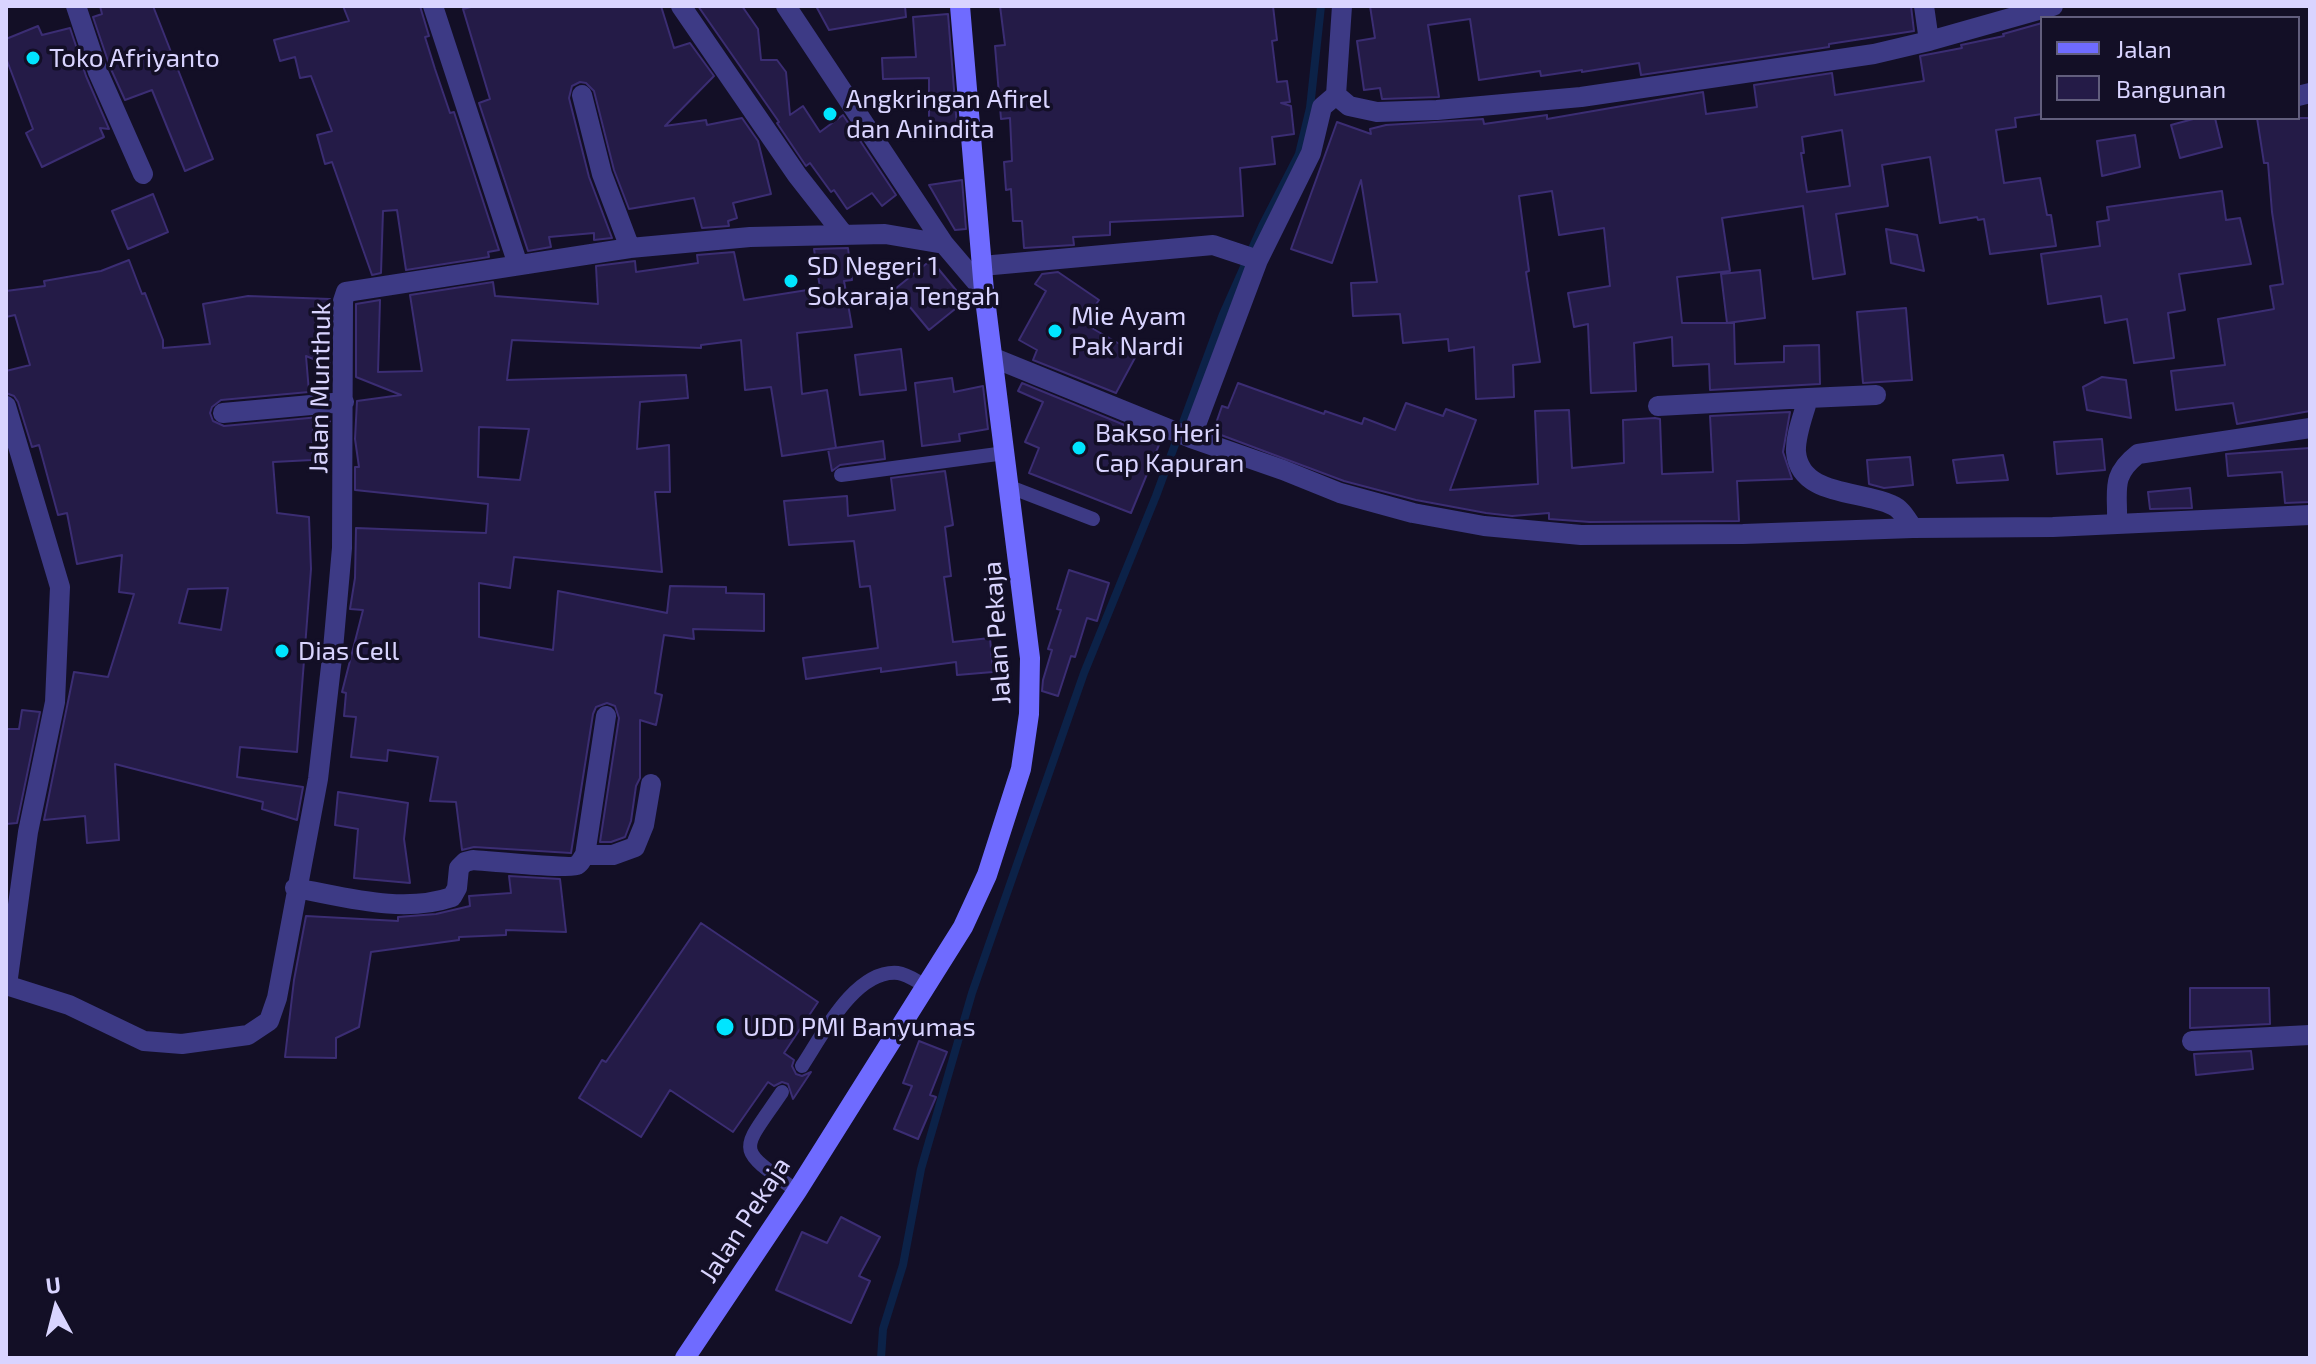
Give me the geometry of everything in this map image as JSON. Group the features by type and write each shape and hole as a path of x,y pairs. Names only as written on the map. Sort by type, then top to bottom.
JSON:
{"street":[{"path":"76,6 98,72 143,174"},
{"path":"433,6 518,265"},
{"path":"681,6 797,175 844,235"},
{"path":"786,6 944,244 984,291"},
{"name":"Jalan Pekaja","path":"685,1358 797,1191 963,927 987,875 1021,769 1029,714 1030,658 984,291 960,6"},
{"path":"1190,438 1256,260 1311,153 1322,107 1336,95 1342,6"},
{"path":"1924,6 1929,41"},
{"path":"1336,95 1349,106 1377,112 1437,110 1567,98 1874,54 2053,6"},
{"path":"582,95 602,174 630,248"},
{"name":"Jalan Munthuk","path":"6,985 69,1005 144,1041 182,1044 248,1035 269,1021 277,998 295,888 318,779 333,649 342,548 343,301 346,292 630,248 750,237 885,234 944,244"},
{"path":"982,266 1213,245 1256,260"},
{"path":"994,358 1190,438 1340,493 1413,513 1484,526 1581,535 1743,534 2053,527 2310,515"},
{"path":"1658,406 1876,395"},
{"path":"1808,398 1796,445 1796,455 1803,473 1815,484 1894,505 1913,528"},
{"path":"223,413 344,402"},
{"path":"6,406 60,587 55,702 28,832 6,985"},
{"path":"2117,522 2118,478 2122,466 2138,454 2310,428"},
{"path":"295,888 372,902 438,902 452,897 457,888 459,868 465,862 577,865 585,855 606,716"},
{"path":"585,855 613,855 635,847 644,825 651,784"},
{"path":"2192,1041 2310,1035"}],"lane":[{"path":"841,475 1005,453"},
{"path":"1010,487 1093,519"},
{"path":"802,1066 851,994 865,983 882,974 900,973 926,986"},
{"path":"782,1092 749,1140 749,1151 753,1159 797,1191"}],"building":[{"path":"100,6 153,6 213,159 185,171 152,90 125,100 93,17 102,14"},
{"path":"343,6 420,6 435,69 450,113 454,112 499,250 488,252 489,257 406,270 397,210 383,211 381,273 372,275 332,162 325,164 317,135 332,131 311,76 300,78 295,57 280,61 274,40 349,21"},
{"path":"475,6 661,6 674,48 690,43 714,76 665,126 706,120 707,125 742,118 758,141 771,194 733,203 737,218 728,221 729,226 702,228 694,198 629,209 614,170 594,91 586,83 580,82 572,86 569,98 589,177 612,238 594,240 594,233 549,237 551,247 528,251 479,103 490,99 463,9"},
{"path":"698,6 742,6 758,29 761,60 777,60 786,72 790,115 803,106 820,132 843,115 896,195 882,206 872,193 847,209 810,163 806,166"},
{"path":"816,6 905,6 906,17 829,30"},
{"path":"1000,6 1273,6 1277,40 1272,41 1277,82 1287,81 1290,102 1281,103 1291,106 1294,134 1272,137 1275,164 1240,168 1243,216 1110,222 1110,235 1073,237 1074,245 1024,248 1022,221 1013,221 1011,189 1006,190 1004,162 1012,161 1010,118 1001,119 995,46 1005,45"},
{"path":"1370,6 1911,6 1914,31 1641,75 1639,63 1582,72 1541,76 1540,71 1479,80 1470,19 1428,25 1439,97 1382,99 1380,88 1364,90 1357,41 1375,38"},
{"path":"948,14 957,127 929,128 929,78 883,79 882,58 916,57 913,17"},
{"path":"2040,24 2040,114 2015,118 2016,127 1996,130 2004,183 2040,178 2056,246 1990,254 1984,219 1978,220 1977,217 1940,223 1930,157 1882,165 1888,206 1836,214 1845,274 1813,279 1803,206 1722,218 1730,271 1677,277 1682,323 1734,323 1735,364 1784,362 1784,346 1819,345 1820,384 1710,390 1709,364 1673,366 1672,337 1634,343 1636,391 1591,393 1588,324 1574,327 1568,293 1610,286 1604,228 1559,235 1552,191 1519,196 1529,271 1526,272 1540,362 1513,365 1514,397 1476,399 1474,347 1449,351 1448,339 1403,343 1400,314 1353,316 1351,283 1377,282 1361,180 1332,263 1291,249 1337,122 1371,134 1370,129 1386,125 1483,119 1484,124 1547,115 1547,119 1703,92 1706,114 1757,107 1754,85 1832,73 1835,95 1924,81 1920,56 2004,36","holes":["1842,130 1850,186 1807,192 1801,153 1804,153 1802,137"]},
{"path":"38,26 42,35 70,28 109,129 100,128 104,137 42,167 26,133 33,129 6,58 6,39"},
{"path":"2310,118 2310,411 2237,424 2233,403 2176,410 2171,371 2225,365 2218,319 2274,309 2270,286 2283,284 2268,163 2264,163 2257,120"},
{"path":"2190,120 2215,120 2222,147 2180,158 2171,125"},
{"path":"2135,135 2140,167 2102,176 2097,141"},
{"path":"962,180 966,229 955,230 929,185"},
{"path":"2222,191 2226,220 2240,218 2251,264 2179,274 2185,310 2168,313 2174,358 2134,363 2127,319 2105,323 2101,296 2048,304 2041,254 2100,246 2097,222 2109,220 2107,207"},
{"path":"153,194 168,232 128,249 112,211"},
{"path":"1886,229 1917,235 1924,271 1891,263"},
{"path":"848,248 852,280 844,281 852,327 797,333 802,394 827,390 836,448 782,456 771,387 745,390 741,340 701,345 701,348 512,340 507,380 686,375 688,398 640,402 637,449 669,445 670,492 655,492 662,572 514,557 510,588 479,583 479,637 553,650 558,591 667,613 670,586 726,587 726,593 764,594 764,631 693,629 694,639 664,635 655,693 662,695 656,725 640,720 640,778 625,837 600,842 619,718 615,706 607,703 596,707 593,714 571,853 474,847 462,850 456,802 430,801 438,757 388,750 387,761 351,757 356,717 344,716 346,693 342,692 363,610 350,609 355,578 356,528 486,533 488,504 355,490 355,467 359,467 355,439 357,401 401,395 356,377 356,304 380,300 378,372 422,371 410,295 493,282 495,296 598,304 596,266 635,261 636,272 698,263 697,255 734,252 744,300 820,288 814,249","holes":["479,427 529,429 520,480 478,477"]},
{"path":"129,260 142,294 145,293 163,340 163,348 210,344 203,304 248,296 330,299 330,366 306,356 309,392 221,400 210,413 213,421 224,426 330,416 330,425 313,427 312,460 273,462 277,513 309,517 311,569 297,752 240,747 237,777 303,787 297,820 262,809 263,802 115,764 119,840 87,843 85,816 44,820 74,672 108,677 134,594 119,592 122,555 77,564 67,513 58,515 39,445 32,447 18,402 6,393 6,371 30,365 15,315 6,317 6,291 45,286 44,281 101,271","holes":["228,588 221,630 179,623 188,589"]},
{"path":"931,260 965,301 929,330 895,289"},
{"path":"1760,270 1765,318 1727,323 1721,274"},
{"path":"1058,272 1099,300 1083,323 1137,354 1116,393 1033,360 1037,350 1019,340 1046,291 1035,284 1042,274"},
{"path":"1906,308 1912,380 1863,383 1857,312"},
{"path":"901,349 906,390 860,395 855,355"},
{"path":"2102,377 2126,380 2131,418 2087,410 2083,387"},
{"path":"952,378 954,392 983,386 988,429 959,434 960,441 922,446 915,383"},
{"path":"1022,383 1161,440 1131,513 1029,473 1039,448 1025,442 1043,402 1018,391"},
{"path":"1238,383 1324,414 1325,411 1362,424 1364,418 1395,430 1406,403 1443,416 1446,409 1476,420 1450,490 1538,484 1535,411 1569,410 1572,468 1624,463 1623,420 1660,419 1662,474 1713,472 1710,416 1790,412 1783,452 1792,479 1737,481 1739,521 1590,522 1549,519 1549,513 1512,516 1486,513 1416,500 1344,481 1213,432 1222,406 1228,408"},
{"path":"2102,439 2105,470 2057,474 2054,442"},
{"path":"883,441 885,459 840,465 832,471 828,449"},
{"path":"2310,448 2310,502 2285,503 2282,472 2228,476 2226,454"},
{"path":"2003,455 2008,480 1957,483 1953,460"},
{"path":"1910,457 1913,485 1884,488 1869,484 1867,460"},
{"path":"945,471 953,525 945,527 951,576 944,577 953,642 990,638 993,672 957,675 956,662 881,672 881,668 806,679 803,658 878,648 870,586 860,587 854,541 789,545 784,501 847,496 848,516 895,510 891,478"},
{"path":"2190,488 2192,508 2150,509 2148,492"},
{"path":"1069,570 1109,583 1097,621 1087,618 1058,696 1042,691 1052,650 1048,649 1061,610 1057,609"},
{"path":"22,710 40,712 17,823 6,824 6,729 19,729"},
{"path":"338,792 408,803 404,839 410,883 354,878 358,829 335,825"},
{"path":"509,876 560,879 566,932 506,930 506,935 459,937 459,940 371,952 359,1027 336,1038 336,1058 285,1057 294,980 306,916 398,921 398,917 436,914 470,906 469,896 511,893"},
{"name":"UDD PMI Banyumas","path":"701,923 818,1002 784,1053 794,1060 792,1066 796,1074 802,1076 811,1072 793,1099 788,1084 782,1082 774,1086 768,1082 733,1132 670,1090 641,1137 579,1098 602,1060 606,1062"},
{"path":"2190,988 2269,988 2270,1024 2190,1028"},
{"path":"919,1041 947,1052 930,1095 936,1097 918,1139 894,1129 912,1086 903,1083"},
{"path":"2251,1051 2253,1069 2196,1075 2194,1054"},
{"path":"841,1217 880,1237 859,1276 870,1281 851,1323 776,1290 802,1232 827,1243"}],"waterway":[{"path":"881,1358 883,1329 903,1265 921,1169 972,993 1084,673 1156,496 1223,314 1262,226 1299,154 1310,108 1321,6"}],"place":[{"name":"Toko Afriyanto","path":"33,58"},
{"name":"Angkringan Afirel dan Anindita","path":"830,114"},
{"name":"SD Negeri 1 Sokaraja Tengah","path":"791,281"},
{"name":"Mie Ayam Pak Nardi","path":"1055,331"},
{"name":"Bakso Heri Cap Kapuran","path":"1079,448"},
{"name":"Dias Cell","path":"282,651"},
{"name":"UDD PMI Banyumas","path":"725,1027"}]}
